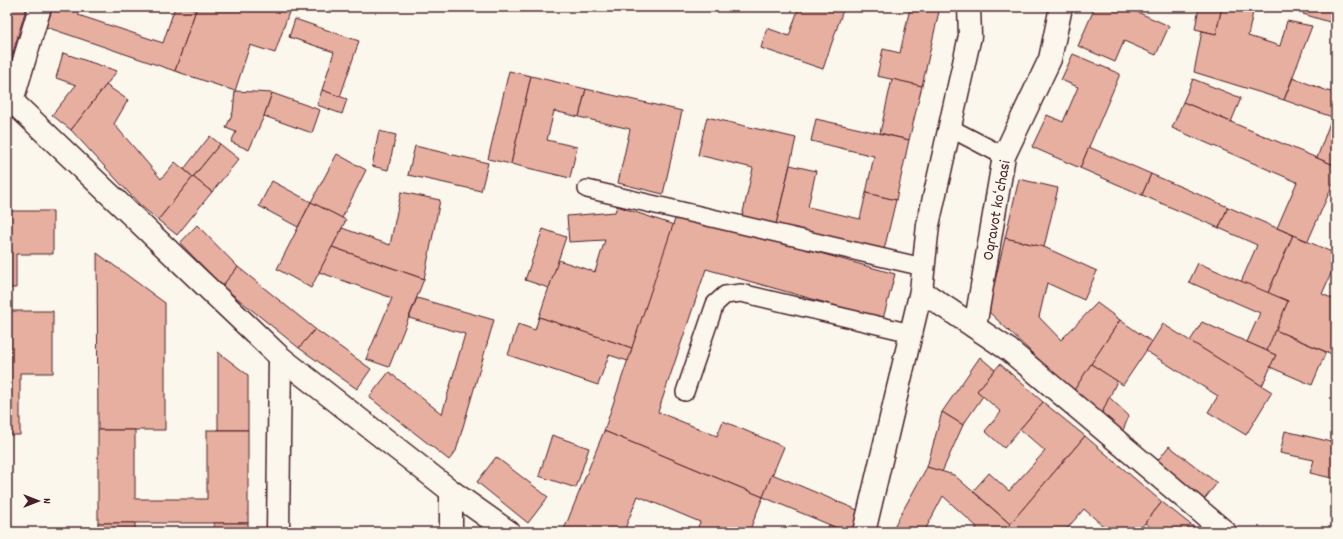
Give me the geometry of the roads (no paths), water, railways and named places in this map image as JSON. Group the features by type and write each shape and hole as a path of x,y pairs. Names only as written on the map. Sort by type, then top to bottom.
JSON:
{"street":[{"path":"40,7 9,100 280,357 451,491 509,532"},
{"path":"864,532 921,291 928,225 970,36 969,7"},
{"name":"Oqravot koʻchasi","path":"975,327 1004,156 1050,59 1061,7"},
{"path":"921,291 1009,350 1225,532"},
{"path":"278,532 280,357"},
{"path":"451,491 451,532"}],"lane":[{"path":"950,128 1004,156"},
{"path":"587,189 923,266"},
{"path":"685,392 715,304 726,295 741,293 911,333"}]}
